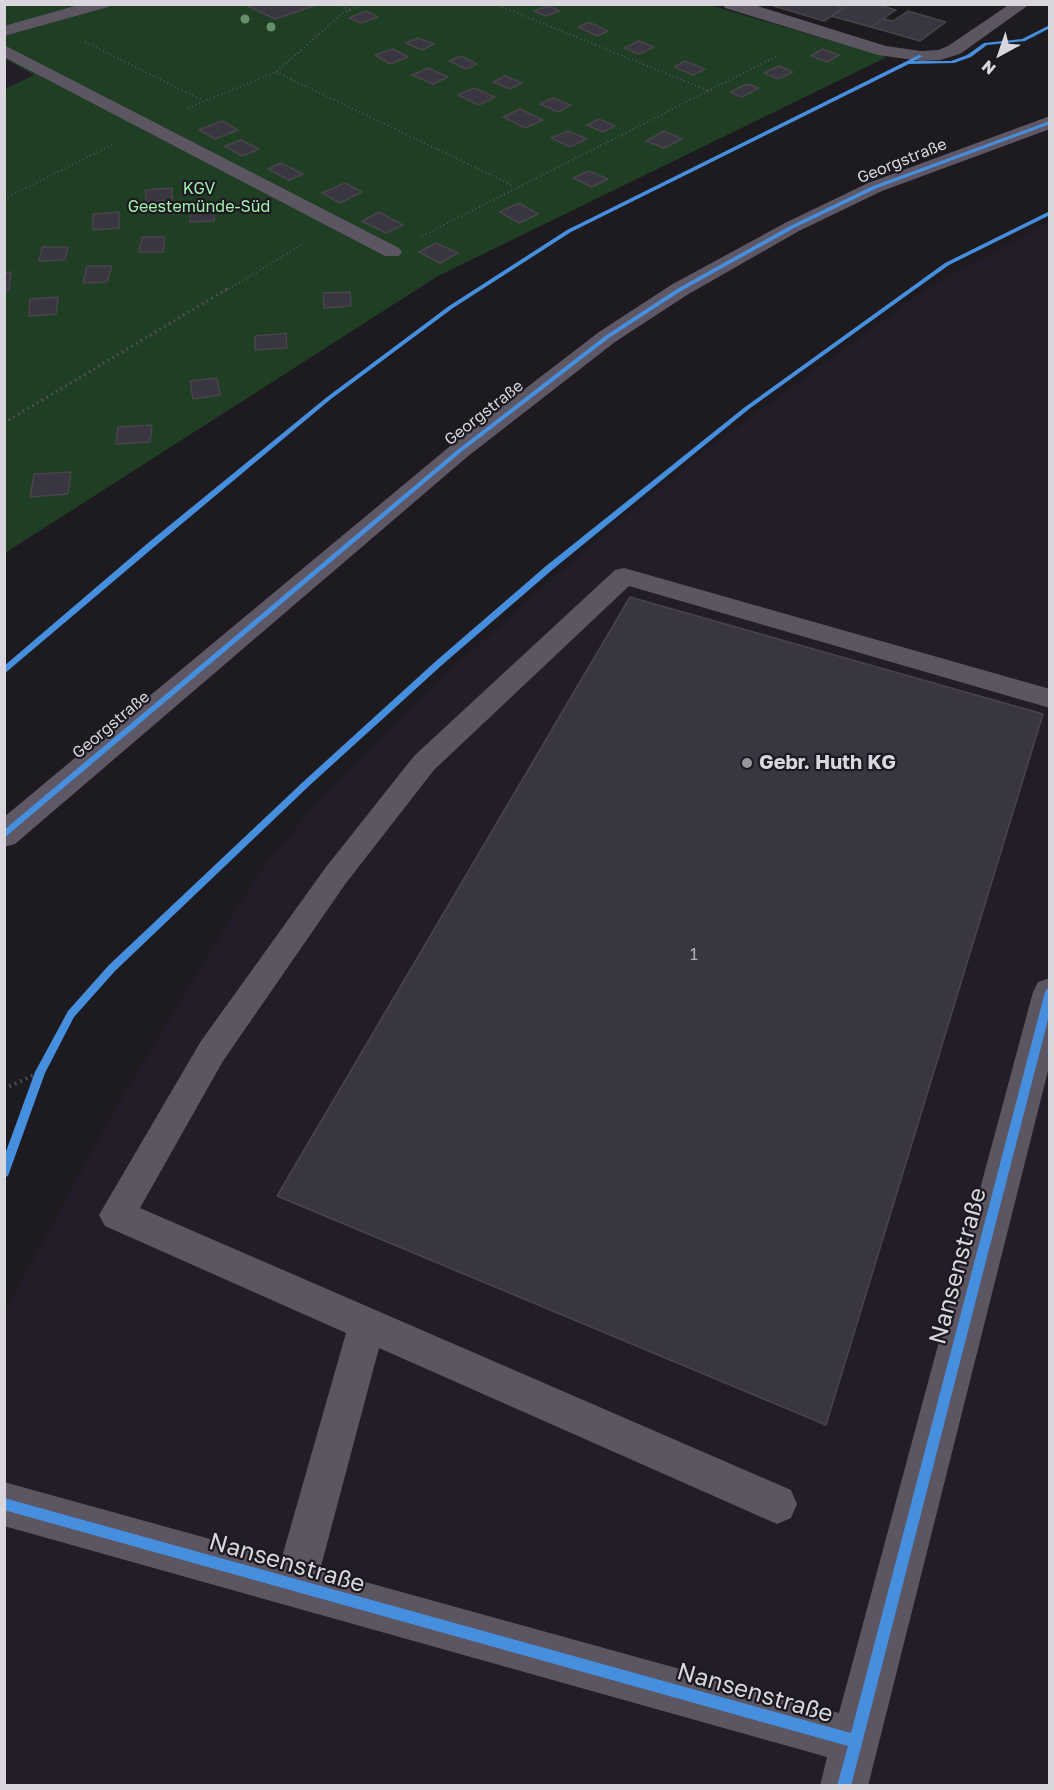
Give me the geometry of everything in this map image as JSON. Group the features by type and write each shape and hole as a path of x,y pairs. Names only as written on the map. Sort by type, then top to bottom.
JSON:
{"main road":[{"name":"Georgstraße","path":"4,835 458,452 607,337 679,290 792,227 875,187 1050,122"}],"street":[{"path":"730,4 884,51 921,56 940,55 954,50 1022,4"},
{"name":"Nansenstraße","path":"4,1504 855,1741 1050,992"},
{"path":"844,1785 855,1741"}],"lane":[{"path":"4,31 102,4"},
{"path":"4,50 392,252"},
{"path":"777,1504 117,1215 212,1051 336,875 424,764 624,576 1050,699"},
{"path":"295,1585 367,1325"}],"path":[{"path":"338,4 350,10"},
{"path":"495,4 710,92"},
{"path":"43,21 203,100"},
{"path":"392,252 514,186 710,92 823,32"},
{"path":"276,72 514,186"},
{"path":"4,423 337,223"},
{"path":"4,1089 40,1072"}],"shaded area":[{"path":"5,59 35,75 5,89"},
{"path":"1049,222 1049,1785 5,1786 5,1312 114,1111 258,874 317,803 453,668 619,520 703,452 926,289"}],"green space":[{"name":"KGV Geestemünde-Süd","path":"5,5 710,5 887,57 438,276 5,553 5,89 34,75 5,59"}],"building":[{"path":"244,4 319,4 275,19"},
{"path":"767,4 832,4 844,8 824,21"},
{"path":"849,4 876,4 896,10 871,27 831,16"},
{"path":"548,6 560,11 546,16 534,11"},
{"path":"366,11 378,17 361,23 349,18"},
{"path":"908,11 946,22 920,41 871,27 883,19 893,21"},
{"path":"589,22 608,31 597,36 578,27"},
{"path":"418,38 434,44 422,50 406,43"},
{"path":"639,41 654,47 639,54 624,48"},
{"path":"393,49 408,57 390,64 375,55"},
{"path":"822,49 839,55 827,62 811,56"},
{"path":"461,56 477,64 466,69 449,61"},
{"path":"685,61 705,69 693,75 674,67"},
{"path":"779,66 793,72 778,79 764,73"},
{"path":"428,68 448,77 433,84 412,75"},
{"path":"505,76 522,83 510,89 493,82"},
{"path":"747,84 759,88 742,97 730,92"},
{"path":"474,88 495,97 479,105 458,95"},
{"path":"553,98 571,105 558,112 540,104"},
{"path":"520,109 543,120 525,128 503,117"},
{"path":"599,119 615,126 603,132 587,125"},
{"path":"222,121 238,130 215,139 199,130"},
{"path":"568,131 587,139 570,147 551,138"},
{"path":"664,131 682,139 664,148 646,141"},
{"path":"241,140 259,149 242,156 225,146"},
{"path":"281,163 303,174 289,180 268,169"},
{"path":"589,171 608,179 592,187 573,178"},
{"path":"345,183 362,192 340,203 322,193"},
{"path":"172,188 172,200 146,202 145,190"},
{"path":"519,203 538,214 519,223 500,212"},
{"path":"214,207 214,221 190,222 191,208"},
{"path":"119,212 119,228 93,230 93,214"},
{"path":"379,212 403,225 386,233 362,221"},
{"path":"142,237 165,237 163,252 139,252"},
{"path":"436,243 458,253 440,263 419,252"},
{"path":"42,247 68,247 65,260 39,261"},
{"path":"87,266 112,266 107,282 83,283"},
{"path":"11,272 9,290 4,290 4,273"},
{"path":"350,292 351,306 324,308 323,293"},
{"path":"58,297 56,314 29,316 30,299"},
{"path":"286,333 287,348 255,350 255,336"},
{"path":"217,378 220,395 193,399 190,381"},
{"path":"152,425 150,442 116,444 118,427"},
{"path":"71,472 68,494 30,497 34,474"},
{"path":"630,597 1043,714 826,1425 277,1196"}],"cycle path":[{"path":"911,63 952,62 969,56 986,44 1023,40 1050,26"},
{"path":"4,671 151,545 329,398 451,307 569,231 921,56"},
{"path":"4,835 458,452 607,337 679,290 792,227 875,187 1050,122"},
{"path":"4,1173 40,1072 71,1014 112,968 307,783 439,663 549,568 747,408 947,264 1050,213"},
{"path":"844,1786 1050,992"},
{"path":"4,1504 855,1741"}],"place":[{"name":"Gebr. Huth KG","path":"747,763"}]}
